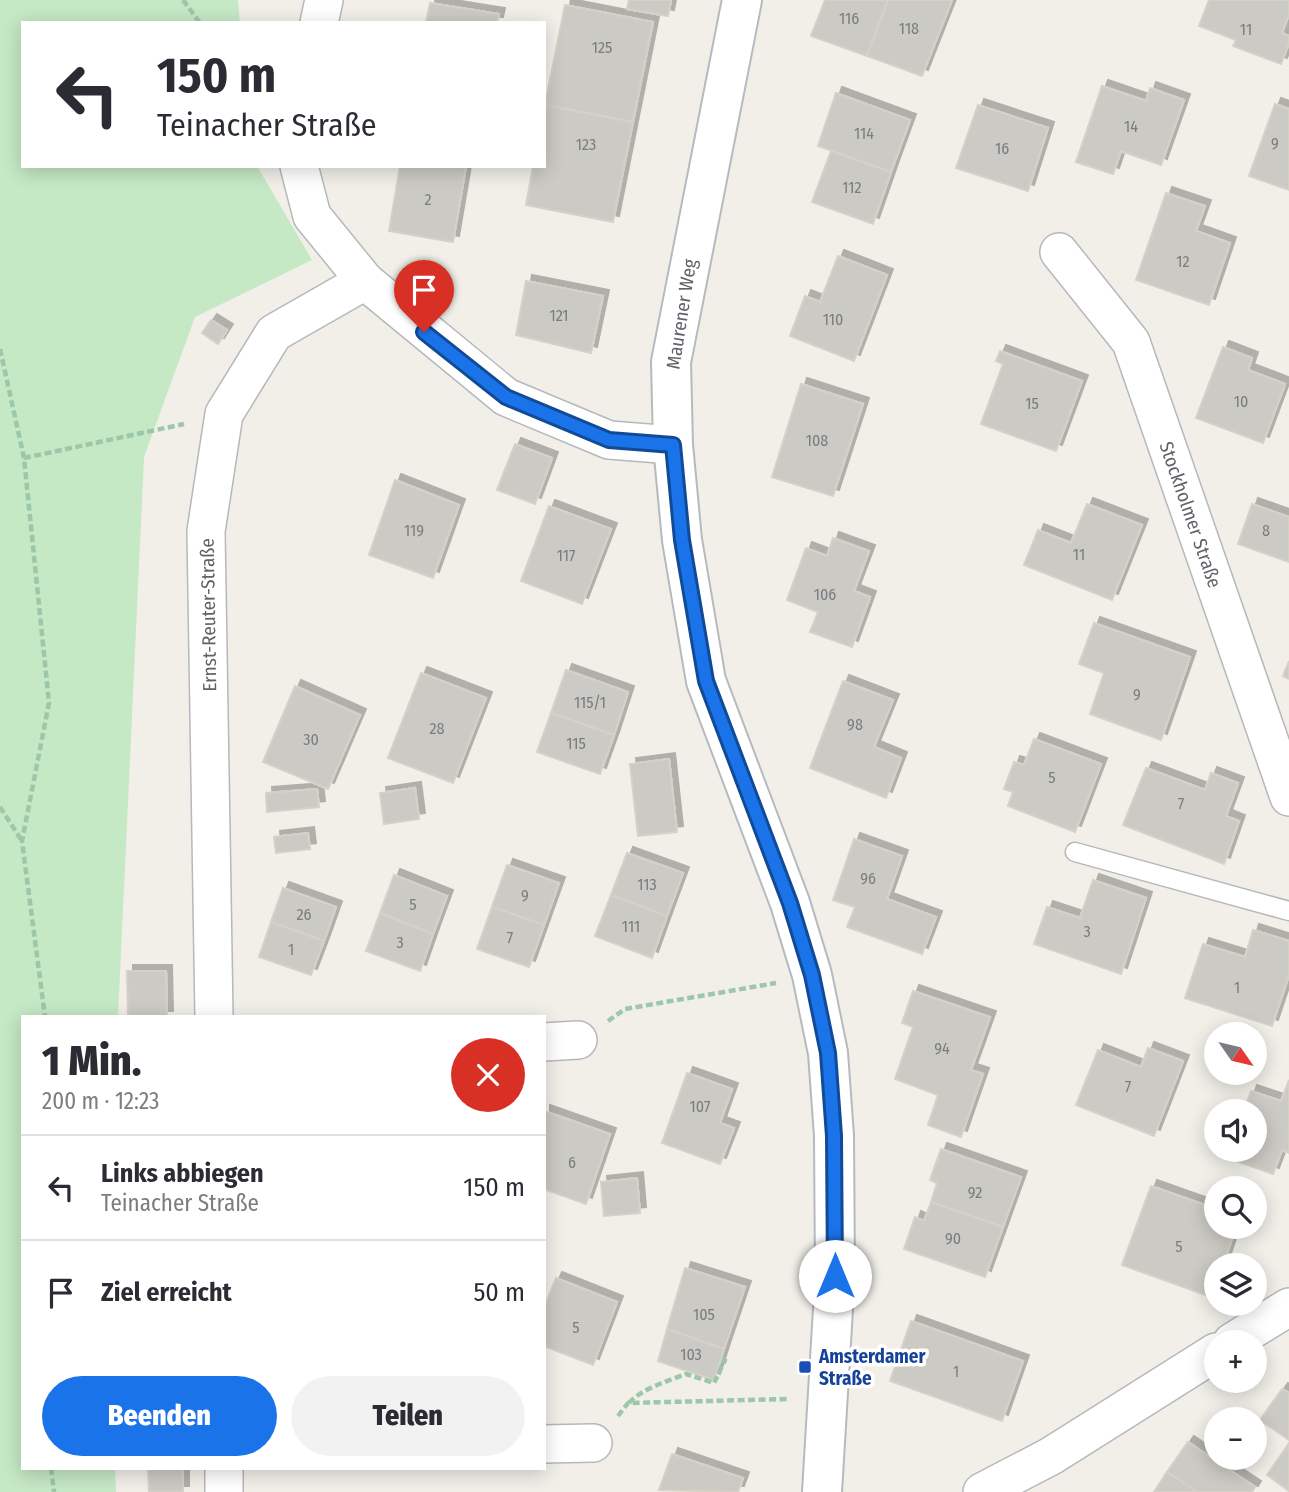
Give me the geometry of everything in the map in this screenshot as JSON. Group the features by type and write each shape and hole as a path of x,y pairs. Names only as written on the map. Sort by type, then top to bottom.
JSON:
{"street":[{"path":"319,21 324,0"},
{"name":"Maurener Weg","path":"742,0 671,362 673,445 682,540 706,681 790,903 812,975 828,1053 834,1136 835,1276 822,1492"},
{"path":"300,168 312,216 365,281 506,397 609,440 673,445"},
{"name":"Stockholmer Straße","path":"1059,252 1131,342 1289,797"},
{"name":"Ernst-Reuter-Straße","path":"214,1015 206,531 224,414 274,333 365,281"},
{"path":"1252,1330 1289,1307"},
{"path":"982,1492 1051,1456 1204,1360"},
{"path":"546,1444 593,1443"},
{"path":"224,1470 224,1492"}],"lane":[{"path":"1075,852 1289,911"}],"path":[{"path":"183,0 199,21"},
{"path":"0,349 24,458 49,703 22,841 44,1015"},
{"path":"24,458 224,414"},
{"path":"0,807 22,841"},
{"path":"561,1041 625,1009 812,975"},
{"path":"593,1443 639,1391 658,1387 686,1374 715,1383 725,1360 721,1359"},
{"path":"628,1404 828,1398"},
{"path":"51,1470 54,1492"}],"green space":[{"path":"0,0 238,0 240,21 21,21 21,168 258,168 312,260 195,317 144,457 118,1015 21,1015 21,1470 115,1470 116,1492 0,1492"}],"building":[{"path":"629,0 671,0 668,16 627,9"},
{"path":"825,0 888,0 867,56 811,36"},
{"path":"888,0 952,0 922,76 867,56"},
{"path":"1209,0 1289,0 1289,14 1282,33 1289,36 1289,43 1281,64 1233,46 1236,40 1199,26"},
{"path":"430,3 499,14 497,21 426,21"},
{"path":"565,5 653,22 633,122 546,105"},
{"path":"1102,86 1146,101 1150,88 1184,100 1161,165 1121,151 1113,174 1076,162"},
{"path":"836,93 910,120 891,172 818,146"},
{"path":"1275,104 1289,109 1289,190 1249,176"},
{"path":"546,105 633,122 613,222 526,205 533,168 546,168"},
{"path":"978,105 1048,128 1028,191 956,168"},
{"path":"831,151 891,172 873,224 812,202"},
{"path":"400,168 466,168 453,242 389,231"},
{"path":"1166,193 1205,206 1196,231 1230,243 1209,305 1136,280"},
{"path":"838,256 887,275 854,361 790,336 805,296 820,302"},
{"path":"526,281 603,296 591,353 516,335"},
{"path":"211,320 227,330 218,344 202,333"},
{"path":"1223,347 1252,358 1248,370 1285,384 1263,443 1196,418"},
{"path":"1000,351 1082,381 1056,451 981,424 1003,364 996,361"},
{"path":"801,384 863,404 833,496 772,477"},
{"path":"515,444 552,458 535,504 497,490"},
{"path":"395,480 459,505 433,578 369,555"},
{"path":"1087,504 1142,525 1112,600 1024,565 1038,530 1071,543"},
{"path":"1252,504 1289,517 1289,562 1238,544"},
{"path":"549,506 611,529 582,604 521,581"},
{"path":"833,538 869,551 854,591 870,597 852,647 810,632 818,612 787,600 806,548 827,556"},
{"path":"1094,623 1190,657 1161,740 1090,714 1104,673 1079,664"},
{"path":"1289,661 1289,679 1283,676"},
{"path":"566,670 628,692 614,735 551,713"},
{"path":"421,673 486,698 453,783 388,758"},
{"path":"843,681 893,700 874,747 901,758 886,798 810,768"},
{"path":"295,686 360,715 328,789 263,762"},
{"path":"551,713 614,735 600,774 537,752"},
{"path":"1034,739 1101,764 1075,832 1008,806 1013,792 1004,789 1014,762 1024,765"},
{"path":"669,759 677,832 638,836 630,764"},
{"path":"1146,768 1205,790 1211,773 1238,783 1226,816 1239,821 1224,864 1123,825"},
{"path":"415,788 419,819 384,824 380,793"},
{"path":"317,789 319,807 267,812 266,793"},
{"path":"308,833 310,849 276,853 274,837"},
{"path":"854,839 902,856 887,899 936,917 922,954 847,927 855,907 833,900"},
{"path":"627,853 683,873 667,916 611,895"},
{"path":"507,865 559,883 544,925 492,907"},
{"path":"394,875 447,896 433,934 380,913"},
{"path":"1093,880 1146,898 1121,974 1034,944 1047,907 1080,918"},
{"path":"283,888 336,907 324,941 271,922"},
{"path":"611,895 667,916 652,958 595,936"},
{"path":"492,907 544,925 529,967 477,949"},
{"path":"380,913 433,934 420,971 366,951"},
{"path":"271,922 324,941 311,975 259,957"},
{"path":"1253,930 1289,941 1289,975 1272,1026 1267,1022 1185,998 1203,944 1245,957"},
{"path":"127,971 166,971 167,1015 128,1015"},
{"path":"913,991 990,1017 971,1070 983,1074 961,1137 928,1125 938,1095 895,1079 913,1027 902,1023"},
{"path":"1148,1048 1183,1061 1154,1136 1076,1105 1098,1050 1141,1067"},
{"path":"687,1073 732,1089 720,1123 734,1128 720,1164 662,1143"},
{"path":"1289,1080 1289,1153 1282,1150 1273,1174 1238,1162 1267,1162 1267,1099 1248,1099 1251,1091 1281,1101"},
{"path":"546,1112 610,1134 586,1204 546,1190"},
{"path":"941,1149 1021,1177 1003,1227 931,1202 937,1183 930,1180"},
{"path":"637,1178 640,1213 604,1216 601,1182"},
{"path":"1151,1186 1204,1205 1204,1239 1232,1239 1227,1253 1204,1253 1204,1294 1122,1265"},
{"path":"931,1202 1003,1227 985,1277 904,1249 915,1217 924,1221"},
{"path":"685,1268 745,1287 724,1349 667,1329"},
{"path":"556,1278 617,1302 593,1365 546,1347 546,1303"},
{"path":"911,1321 1023,1361 1002,1421 890,1381"},
{"path":"667,1329 724,1349 714,1380 658,1361"},
{"path":"1282,1389 1289,1393 1289,1440 1267,1425 1267,1410"},
{"path":"1188,1442 1204,1453 1204,1470 1230,1470 1255,1487 1252,1492 1197,1492 1167,1472"},
{"path":"1289,1443 1289,1491 1267,1475"},
{"path":"672,1454 743,1478 738,1492 659,1490"},
{"path":"148,1470 183,1470 183,1492 149,1492"},
{"path":"1167,1472 1197,1492 1154,1492"}],"place":[{"name":"Amsterdamer Straße","path":"805,1367"}],"route":[{"path":"424,332 506,397 609,440 673,445 682,540 706,681 790,903 812,975 828,1053 834,1136 835,1276"}]}
